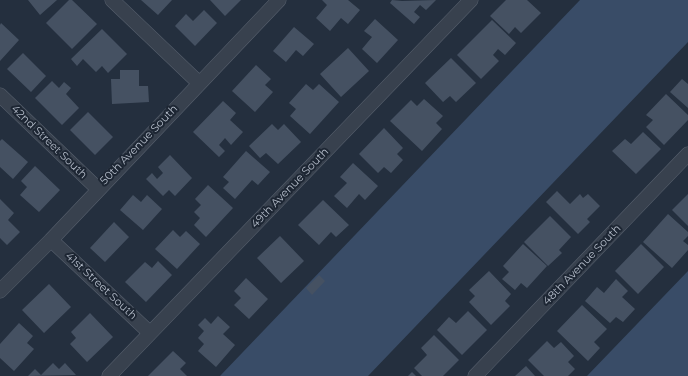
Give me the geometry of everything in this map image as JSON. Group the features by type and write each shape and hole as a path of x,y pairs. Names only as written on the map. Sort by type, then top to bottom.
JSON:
{"street":[{"path":"112,0 199,83"},
{"name":"50th Avenue South","path":"2,286 51,240 279,0"},
{"name":"49th Avenue South","path":"109,376 471,0"},
{"name":"42nd Street South","path":"0,95 98,189"},
{"name":"48th Avenue South","path":"475,376 688,154"},
{"name":"41st Street South","path":"51,240 150,333"}],"water":[{"path":"580,0 688,0 688,42 368,376 220,376"},
{"path":"688,271 688,376 587,376"}],"building":[{"path":"28,0 57,0 40,15"},
{"path":"69,0 72,0 97,24 72,49 46,23"},
{"path":"141,0 172,0 158,15"},
{"path":"210,0 241,0 225,16"},
{"path":"322,0 348,0 360,10 348,24 341,18 330,31 316,18 327,5"},
{"path":"392,0 436,0 426,10 420,5 414,12 420,17 414,24 390,3"},
{"path":"506,0 527,0 541,13 521,33 515,27 509,34 490,16"},
{"path":"204,10 217,23 195,46 175,26 186,14 193,21"},
{"path":"375,19 398,40 377,63 362,49 372,37 364,31"},
{"path":"492,20 516,43 505,55 498,49 493,55 499,61 481,79 457,55"},
{"path":"1,23 19,40 0,61 0,25"},
{"path":"294,27 314,44 303,56 296,50 286,62 273,51"},
{"path":"102,29 127,54 108,73 102,66 96,72 83,59 77,66 71,59"},
{"path":"348,48 369,71 341,97 320,74"},
{"path":"23,53 46,76 31,92 7,69"},
{"path":"451,58 476,83 456,102 450,96 443,102 425,83"},
{"path":"256,65 271,79 265,85 273,92 255,112 232,91"},
{"path":"120,70 139,70 139,86 148,86 149,102 112,104 111,79 120,79"},
{"path":"682,79 688,84 688,108 670,92"},
{"path":"52,81 59,88 64,82 71,88 66,94 79,108 62,125 35,98"},
{"path":"306,84 313,90 319,84 339,102 310,134 290,116 296,109 289,103"},
{"path":"666,94 688,115 688,120 664,145 646,127 653,120 646,115"},
{"path":"424,99 443,116 436,123 442,129 422,151 390,121 411,100 417,106"},
{"path":"223,101 236,113 230,120 243,132 231,145 225,138 219,145 225,151 219,157 193,132"},
{"path":"88,112 113,137 95,155 70,130"},
{"path":"272,124 278,130 284,124 301,142 278,164 266,153 260,158 249,146"},
{"path":"384,128 403,148 397,154 403,160 391,173 384,167 378,173 359,154"},
{"path":"643,132 661,149 636,174 612,151 625,139 631,144"},
{"path":"2,139 28,162 13,179 0,167 0,141"},
{"path":"246,151 270,172 258,185 252,180 235,199 223,188 229,182 223,177"},
{"path":"170,155 192,178 175,196 169,190 163,196 146,179 152,173 157,179 163,173 158,167"},
{"path":"353,163 378,186 365,200 359,194 347,208 334,196 347,183 340,177"},
{"path":"35,166 60,190 39,212 20,195 27,187 21,181"},
{"path":"208,185 233,208 206,237 194,225 200,218 194,212 201,205 195,199"},
{"path":"557,191 570,204 580,194 583,198 588,194 600,206 587,219 590,222 578,234 546,202"},
{"path":"688,194 688,226 672,210"},
{"path":"133,195 141,202 147,195 162,209 143,230 120,210"},
{"path":"0,199 14,213 8,220 20,232 7,245 0,238"},
{"path":"323,200 349,225 336,237 331,232 319,245 298,225"},
{"path":"668,214 688,232 688,236 683,241 688,245 688,250 672,268 643,242"},
{"path":"550,216 571,237 559,250 562,253 548,266 524,242"},
{"path":"114,222 129,237 105,262 90,248"},
{"path":"173,230 180,237 186,231 200,244 177,269 155,249"},
{"path":"280,236 304,261 281,283 257,258"},
{"path":"523,244 547,266 527,288 521,283 515,290 502,279 509,272 503,266"},
{"path":"641,244 664,267 638,294 615,271"},
{"path":"158,261 172,275 146,302 125,282 145,262 152,268"},
{"path":"489,271 511,294 505,301 510,306 491,325 469,302 475,296 469,290"},
{"path":"319,275 325,281 312,295 306,288"},
{"path":"246,278 268,299 249,319 234,305 241,298 234,291"},
{"path":"616,279 628,291 622,297 635,309 623,322 616,317 610,323 585,301 597,287 604,293"},
{"path":"49,284 71,307 44,333 22,310"},
{"path":"582,305 607,329 594,342 600,348 588,361 557,331"},
{"path":"468,311 487,330 462,355 437,330 449,317 456,323"},
{"path":"90,313 113,337 87,362 70,344 76,338 71,332"},
{"path":"218,316 230,327 223,334 235,345 216,367 198,351 204,344 198,338 204,331 198,325 205,318 211,324"},
{"path":"19,323 33,336 27,343 34,349 14,371 0,358 0,344"},
{"path":"434,335 459,360 443,376 422,376 414,368 427,355 421,348"},
{"path":"547,341 554,348 561,342 574,356 568,362 575,369 568,376 544,376 528,360"},
{"path":"173,351 186,363 180,369 187,376 148,376"},
{"path":"53,363 59,369 65,363 76,375 28,376 35,369 41,375"},
{"path":"526,366 535,376 515,376"},
{"path":"412,372 416,376 408,376"}]}
